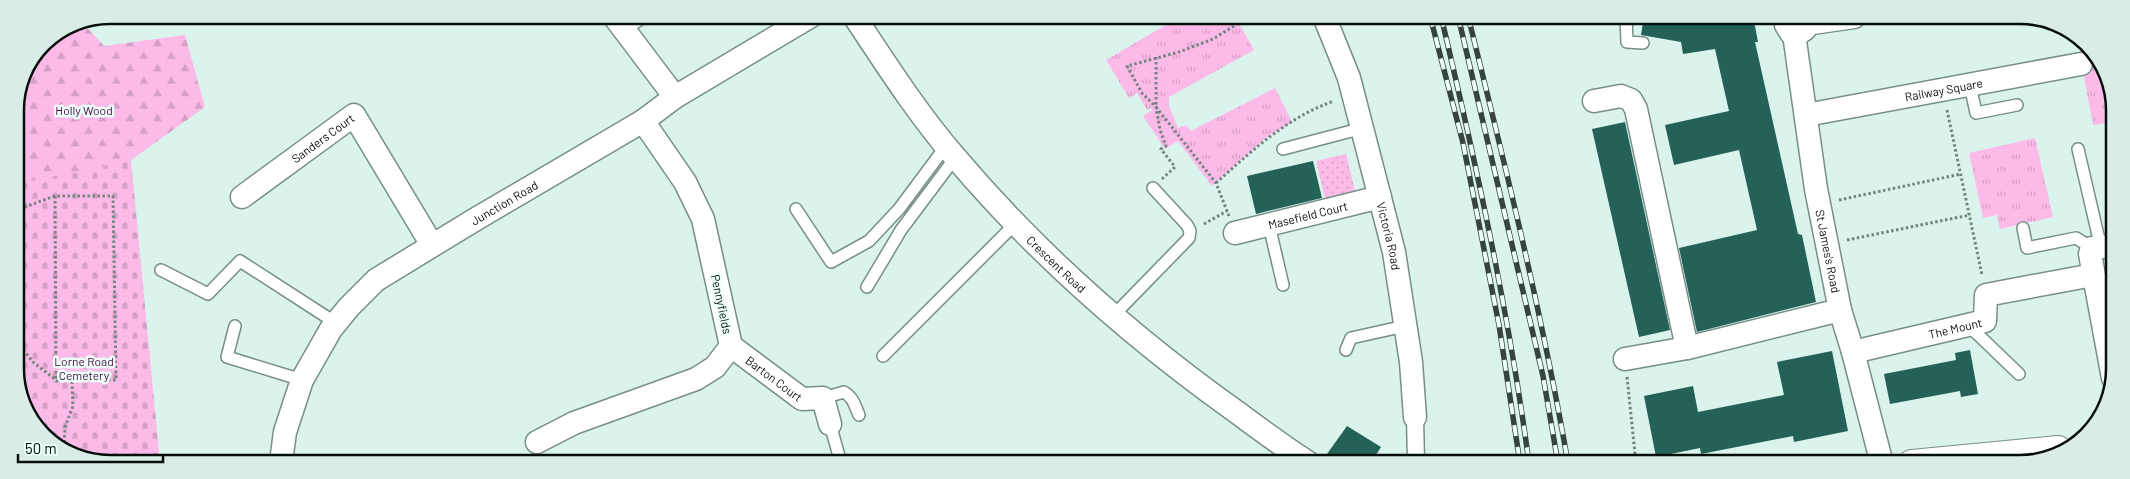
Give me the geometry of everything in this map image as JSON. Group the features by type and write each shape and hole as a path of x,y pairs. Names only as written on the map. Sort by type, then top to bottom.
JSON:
{"main road":[{"path":"2006,455 2046,451"}],"street":[{"path":"620,24 675,98"},
{"name":"Junction Road","path":"282,455 285,432 302,380 336,323 376,280 643,120 675,98 798,24"},
{"name":"Crescent Road","path":"859,24 915,107 950,152 1014,224 1112,316 1176,369 1298,455"},
{"name":"Victoria Road","path":"1327,24 1349,78 1394,252 1405,326 1415,417 1416,455"},
{"name":"St James's Road","path":"1798,24 1803,104 1819,204 1840,310 1880,455"},
{"name":"Railway Square","path":"1806,115 2081,64"},
{"path":"1594,101 1621,96 1631,100 1636,109 1687,348"},
{"name":"Sanders Court","path":"242,197 354,116 432,245"},
{"name":"Pennyfields","path":"537,442 574,423 696,379 715,367 731,346 702,219 685,182 643,120"},
{"name":"Masefield Court","path":"1235,233 1380,197"},
{"path":"2102,248 2090,254 2106,342"},
{"path":"1986,295 2093,275"},
{"name":"The Mount","path":"1853,352 1985,321 1986,295"},
{"path":"1625,359 1687,348 1840,310"},
{"name":"Barton Court","path":"731,346 802,399 824,398"},
{"path":"824,398 830,424"}],"lane":[{"path":"1626,24 1627,42 1643,43"},
{"path":"1970,85 1976,113 2017,105"},
{"path":"1283,149 1363,128"},
{"path":"2078,149 2102,248"},
{"path":"796,209 831,262 869,241 950,152"},
{"path":"867,287 950,152"},
{"path":"1112,316 1189,238 1190,231 1187,225 1153,188"},
{"path":"883,356 1014,224"},
{"path":"1269,225 1283,285"},
{"path":"2023,228 2027,248 2076,238 2102,248"},
{"path":"161,270 208,294 240,261 336,323"},
{"path":"1968,325 2019,374"},
{"path":"235,326 227,357 302,380"},
{"path":"1346,350 1352,338 1405,326"},
{"path":"824,398 844,392 849,394 859,415"},
{"path":"830,424 839,455"}],"path":[{"path":"1235,233 1216,183 1156,107 1142,93 1127,66 1179,52 1213,39 1237,24"},
{"path":"1153,188 1175,168 1161,149 1166,146 1160,130 1156,107 1156,57"},
{"path":"1943,90 1986,295"},
{"path":"1819,204 1961,174"},
{"path":"24,207 55,196 113,196 116,380 56,381 33,362 24,351"},
{"path":"55,196 56,381"},
{"path":"1190,231 1227,211"},
{"path":"1827,244 1970,215"},
{"path":"1625,359 1635,455"},
{"path":"64,442 65,427 73,406 72,380"}],"green space":[{"path":"1167,24 1239,24 1254,50 1169,97 1169,106 1178,128 1186,125 1191,131 1275,88 1292,122 1266,138 1212,186 1178,141 1165,149 1143,116 1152,110 1151,108 1147,110 1137,93 1129,98 1106,60"},
{"name":"Holly Wood","path":"86,27 104,46 185,35 205,107 131,160 87,184 24,203 24,104 33,72 42,58 53,45 67,35"},
{"path":"2089,59 2102,82 2105,93 2106,123 2093,125 2081,61"},
{"path":"2035,138 2053,217 2000,229 1997,215 1983,218 1969,153"},
{"path":"1346,154 1356,195 1326,202 1316,161"},
{"name":"Lorne Road Cemetery","path":"131,160 159,455 110,455 82,451 62,441 49,430 28,397 24,369 24,184"}],"building":[{"path":"1643,24 1753,24 1755,26 1758,42 1755,42 1798,234 1802,235 1816,302 1697,332 1679,248 1757,230 1739,150 1674,165 1665,125 1729,111 1715,49 1683,54 1681,42 1641,35"},
{"path":"1625,122 1670,330 1639,337 1592,129"},
{"path":"1313,161 1322,198 1256,214 1247,176"},
{"path":"1970,350 1978,394 1961,397 1960,391 1890,404 1884,374 1956,360 1955,353"},
{"path":"1832,351 1848,431 1794,442 1793,436 1701,454 1700,448 1666,455 1656,455 1644,396 1693,386 1698,412 1784,395 1777,362"},
{"path":"1347,426 1381,447 1376,455 1327,454"}],"railway":[{"path":"1432,24 1463,143 1499,325 1519,455"},
{"path":"1443,24 1491,239 1512,351 1528,455"},
{"path":"1460,24 1543,376 1557,455"},
{"path":"1470,24 1535,295 1567,455"}]}
